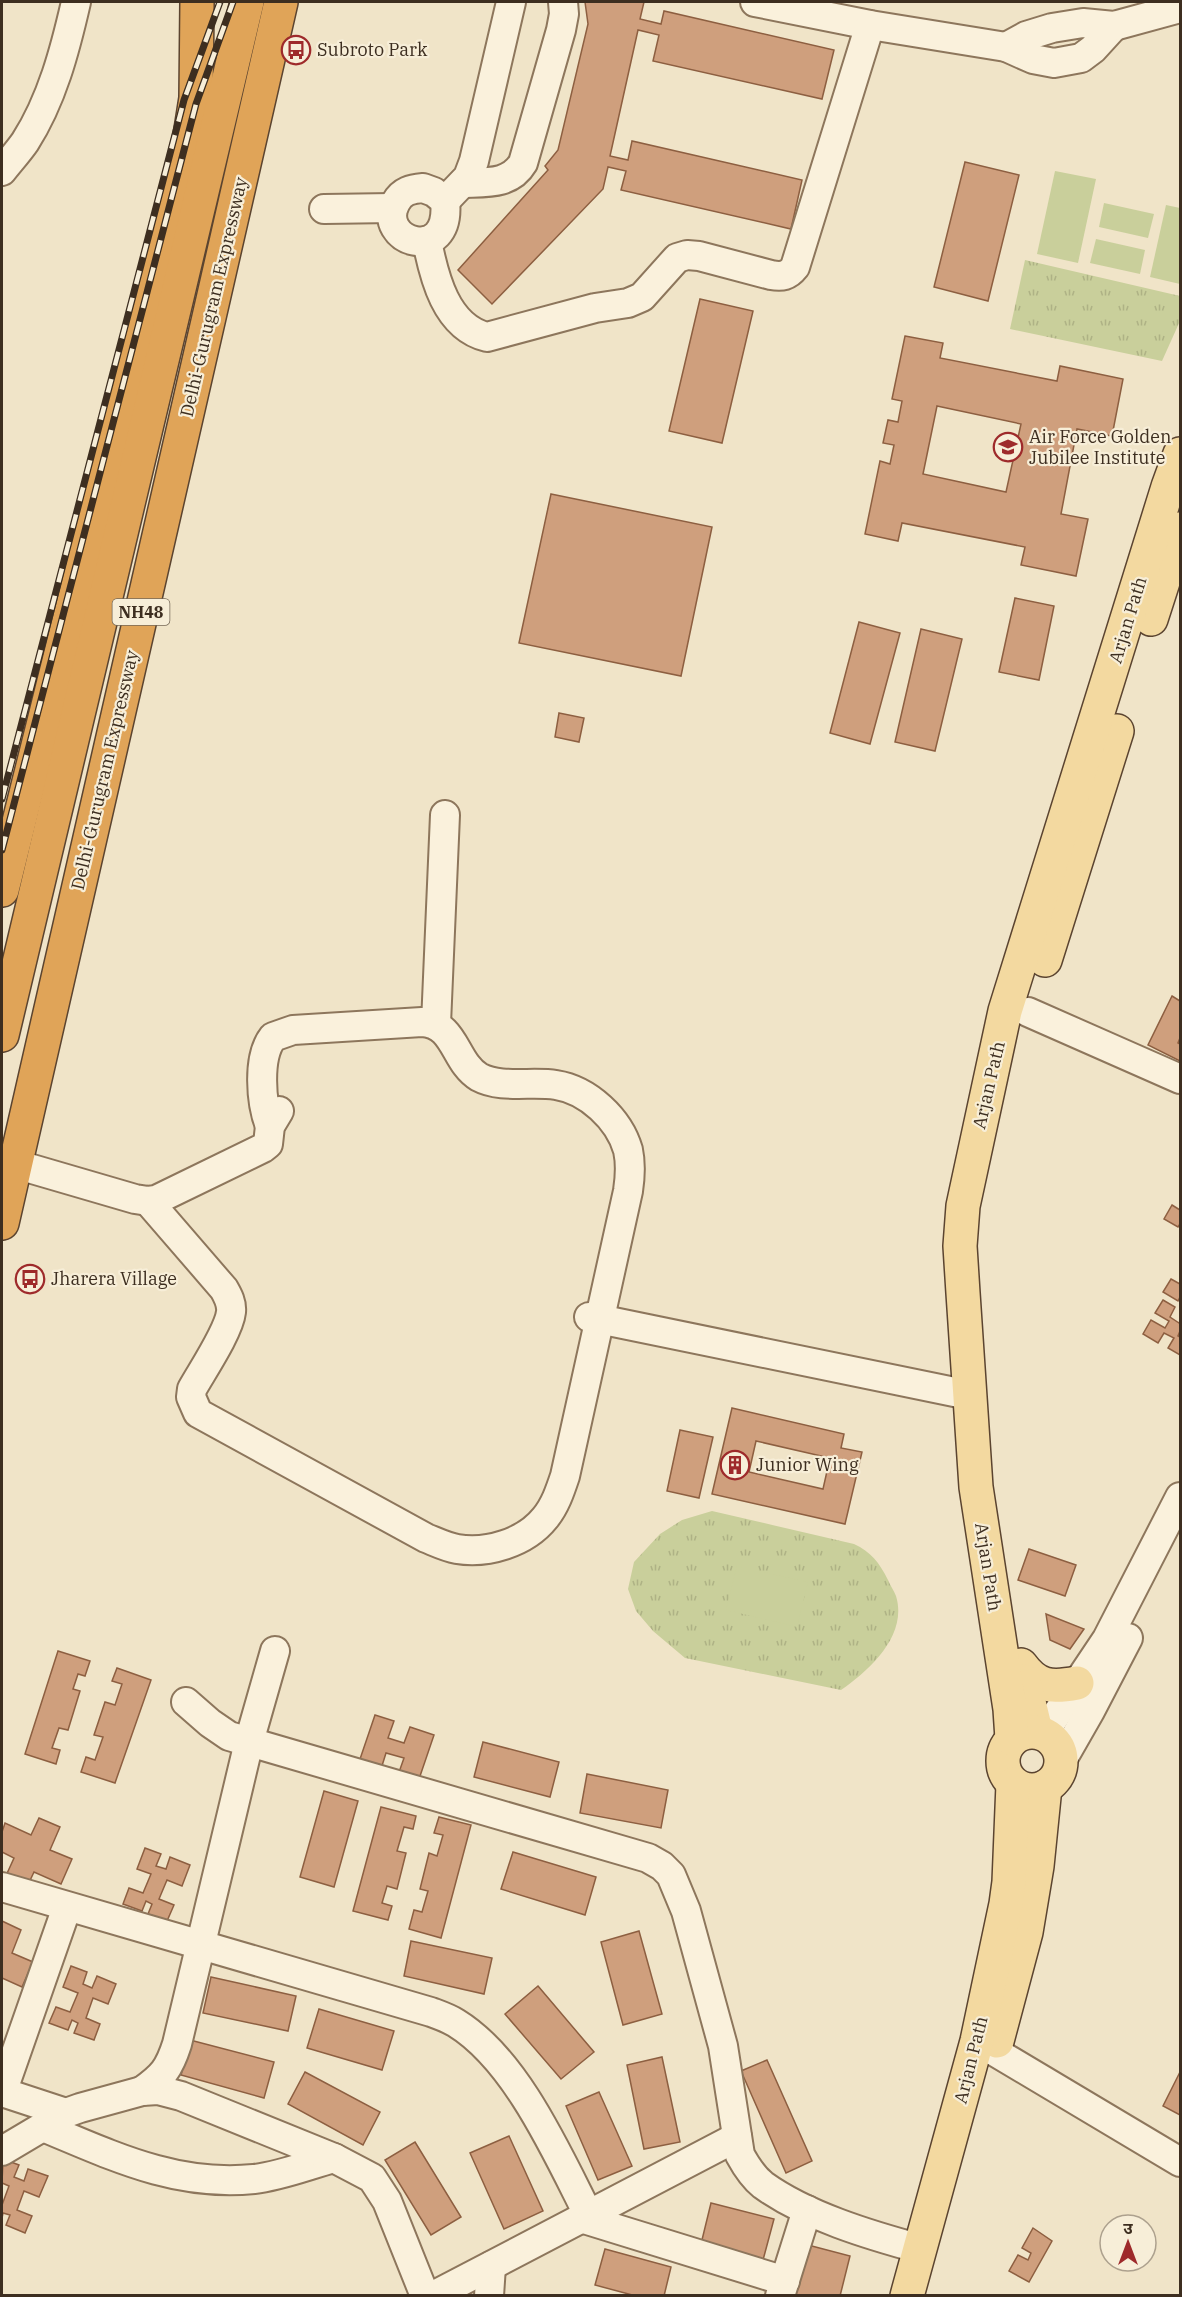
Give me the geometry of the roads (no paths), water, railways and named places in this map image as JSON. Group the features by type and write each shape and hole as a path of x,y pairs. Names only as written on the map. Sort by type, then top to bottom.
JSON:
{"highway":[{"path":"2,890 190,136 196,98 197,2"},
{"name":"Delhi-Gurugram Expressway","path":"2,1035 247,2"},
{"name":"Delhi-Gurugram Expressway","path":"2,1223 281,2"}],"main road":[{"name":"Arjan Path","path":"1030,1734 1010,1709 976,1487 960,1246 963,1206 1005,1011 1180,454"},
{"name":"Arjan Path","path":"1030,1734 997,1487 981,1305 979,1223 981,1195 1028,1012 1089,825 1180,529"},
{"path":"1021,1665 1029,1676 1044,1684 1077,1683"},
{"path":"1030,1734 1057,1744 1062,1760 1058,1776 1045,1787 1029,1790 1013,1784 1002,1762 1003,1753 1030,1734"},
{"name":"Arjan Path","path":"914,2294 948,2224 986,2046 1009,1882 1013,1784"},
{"name":"Arjan Path","path":"914,2294 921,2249 1028,1921 1037,1866 1045,1787"}],"lane":[{"path":"2,171 25,142 44,107 62,58 76,2"},
{"path":"511,2 474,161 454,192 444,226 437,235 427,241 415,242 404,238 396,230 392,219 393,207 399,196 410,189 423,188 434,192 454,192 509,178 518,171 523,163 561,30 564,14 563,2"},
{"path":"755,2 870,25 1006,47 1042,62 1067,62 1081,58 1093,49 1114,26 1180,8"},
{"path":"427,241 444,300 462,325 475,334 487,337 584,311 628,303 642,297 668,265 677,258 687,255 699,256 771,275 781,276 790,273 795,267 870,25"},
{"path":"324,209 393,207"},
{"path":"436,1024 445,815"},
{"path":"1028,1012 1180,1079"},
{"path":"15,1164 148,1201 165,1197 263,1149 268,1144 270,1126 264,1109 263,1087 265,1052 273,1037 293,1030 422,1022 436,1024 447,1033 467,1066 481,1078 492,1081 555,1085 579,1093 603,1110 623,1137 630,1161 628,1191 558,1459 548,1489 539,1503 517,1525 482,1540 472,1542 452,1538 412,1521 328,1478 194,1404 191,1397 192,1389 227,1324 231,1312 230,1300 224,1289 148,1201"},
{"path":"270,1126 277,1117 280,1107 282,1060 288,1049 295,1045 418,1031 430,1033 434,1037 452,1077 463,1084 481,1089 552,1098 577,1104 603,1124 618,1155 617,1185 595,1312"},
{"path":"595,1312 968,1380"},
{"path":"1030,1734 1077,1683 1107,1639 1180,1497"},
{"path":"1062,1760 1090,1711 1180,1534"},
{"path":"2,2151 55,2120 142,2091 159,2079 168,2068 177,2044 249,1742 275,1651"},
{"path":"186,1702 229,1736 648,1858 662,1866 677,1885 716,2017 730,2081 740,2155 748,2170 761,2184 807,2210 892,2241 921,2249"},
{"path":"2,1887 431,2012 456,2023 490,2053 525,2096 585,2216 782,2288 807,2210"},
{"path":"67,1907 2,2092 129,2162 187,2178 219,2180 255,2178 334,2158"},
{"path":"986,2046 1180,2162"},
{"path":"142,2091 158,2091 181,2096 334,2158 372,2178 387,2201 426,2295"},
{"path":"433,2295 737,2137"},
{"path":"489,2295 490,2266"}],"railway":[{"path":"2,799 184,100 220,2"},
{"path":"2,850 196,104 233,2"}],"place":[{"name":"Subroto Park","path":"296,50"},
{"name":"Air Force Golden Jubilee Institute","path":"1008,447"},
{"name":"Jharera Village","path":"30,1279"},
{"name":"Junior Wing","path":"735,1465"}]}
